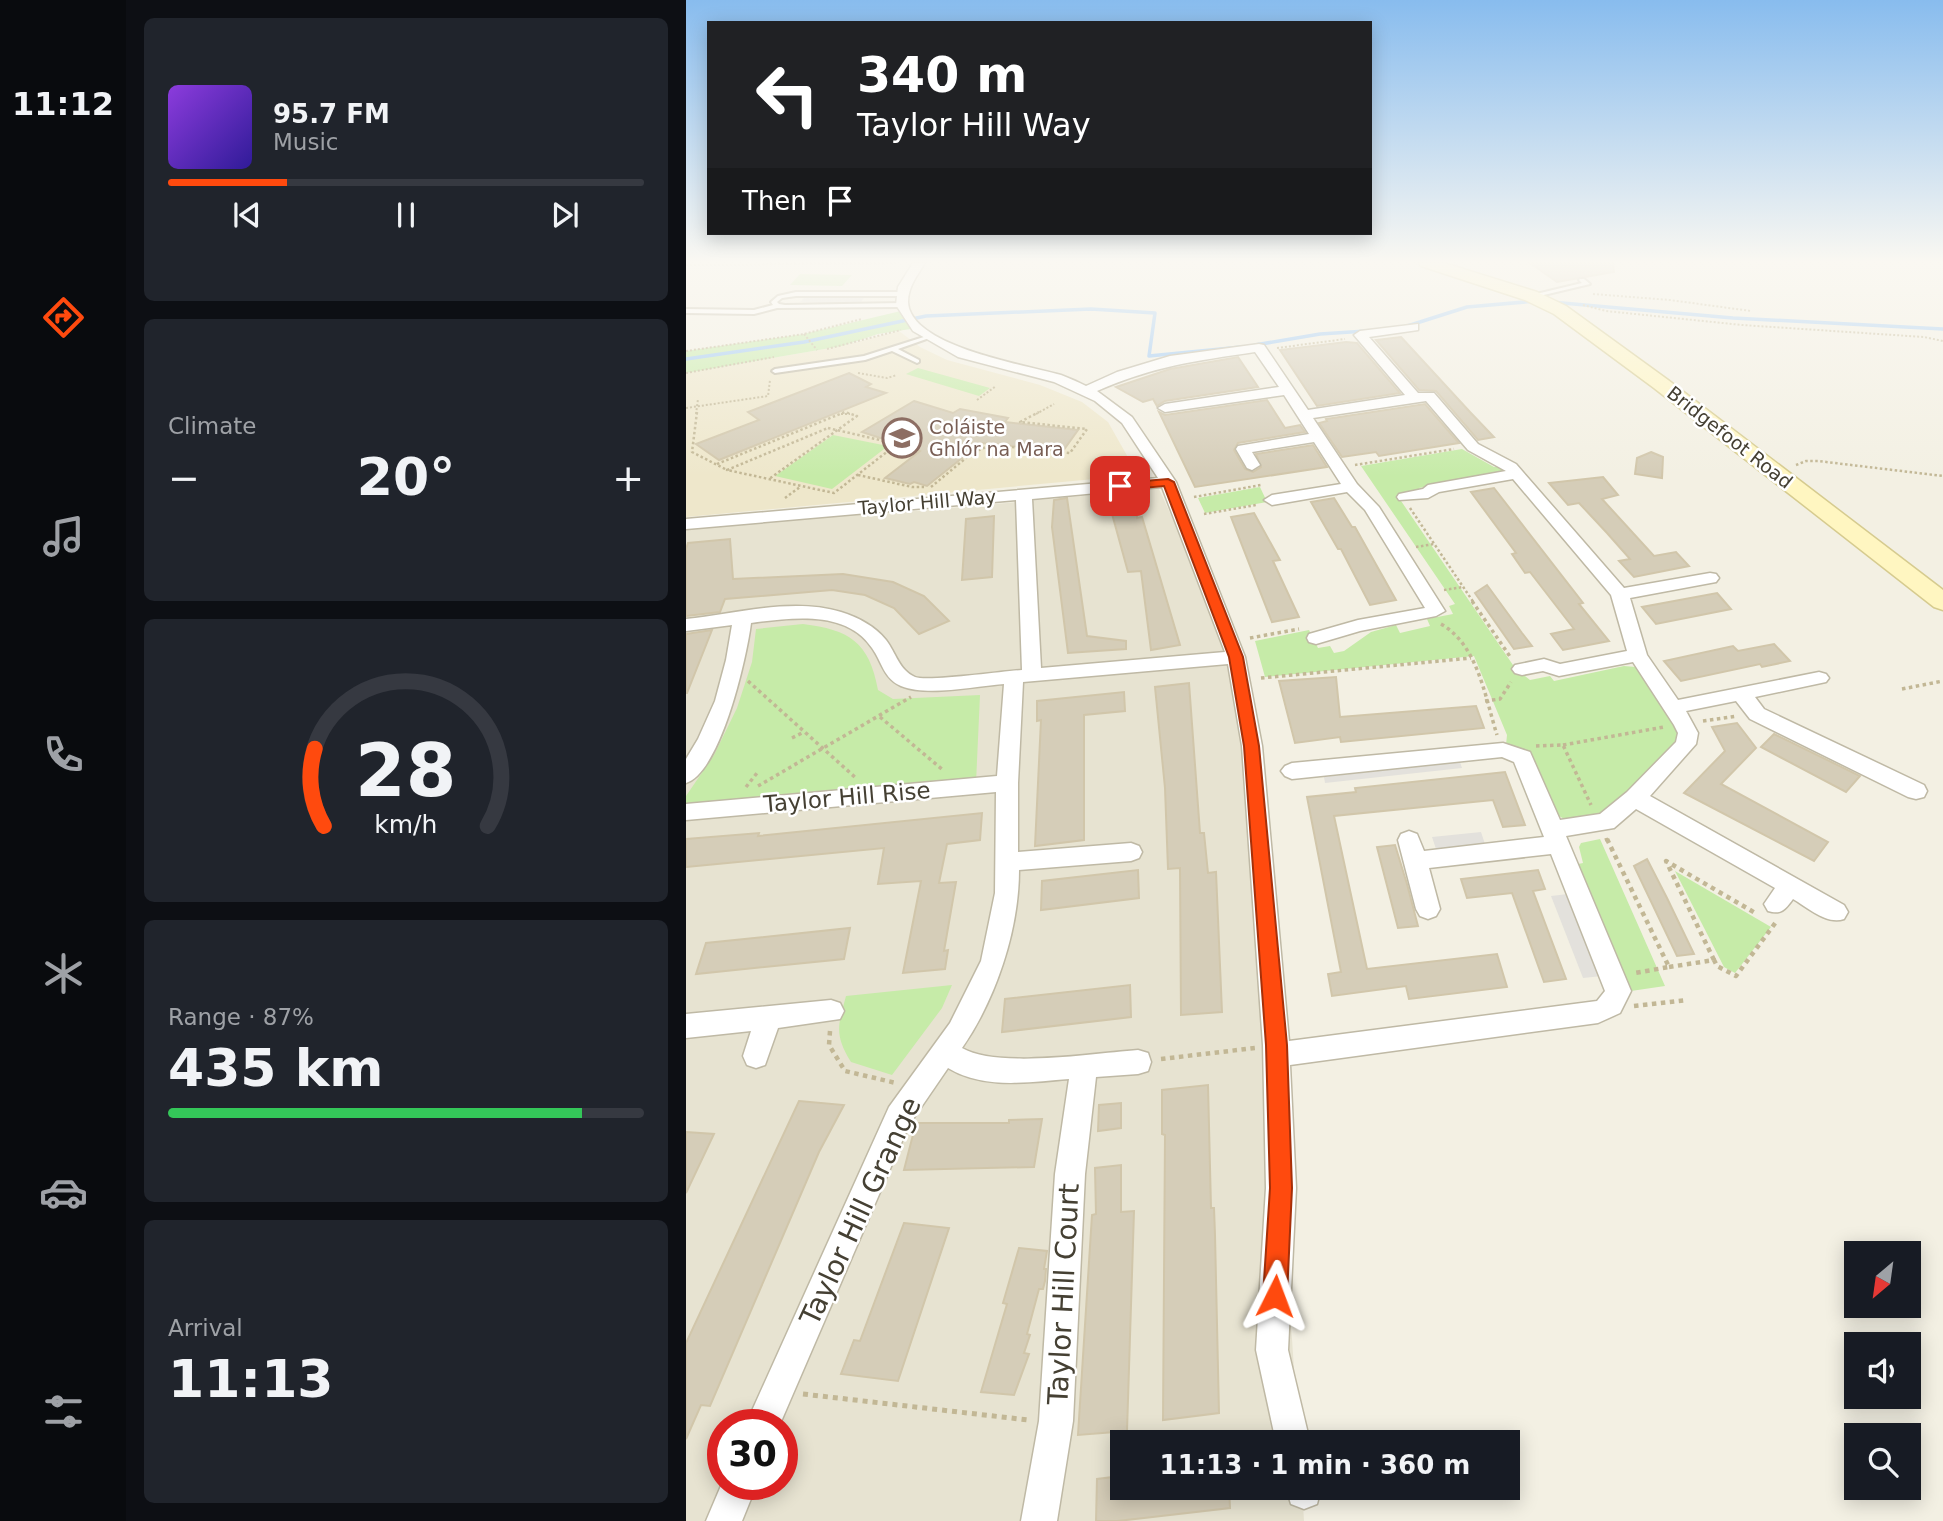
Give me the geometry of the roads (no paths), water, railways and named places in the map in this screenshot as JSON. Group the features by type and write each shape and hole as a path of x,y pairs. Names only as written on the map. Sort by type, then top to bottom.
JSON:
{"street":[{"path":"926,334 963,354 1059,379 1100,398 1127,420 1168,482 1243,647 1277,1050 1281,1188 1272,1350 1290,1430"},
{"path":"1367,334 1360,335 1415,398"},
{"name":"Bridgefoot Road","path":"1588,334 1661,384 1943,602"},
{"path":"1086,391 1122,375 1170,360 1259,348 1351,487 1371,507 1436,611 1338,628 1316,638"},
{"path":"1165,408 1288,390"},
{"path":"1304,415 1429,396 1473,447 1507,464 1517,474 1620,594 1623,612 1638,655 1679,715 1688,733 1686,744 1613,818 1556,836 1412,851 1428,909"},
{"path":"1233,432 1252,465"},
{"path":"1242,449 1319,438"},
{"path":"1404,498 1428,493 1434,488 1517,474"},
{"name":"Taylor Hill Way","path":"686,524 1168,482"},
{"path":"1265,502 1351,487"},
{"name":"Taylor Hill Grange","path":"769,1409 899,1116 959,1031 993,961 1007,893 1007,783 1023,676 1024,494"},
{"path":"1620,594 1710,578"},
{"path":"686,625 829,614 870,634 901,680 919,685 1023,676 1243,647"},
{"path":"686,775 715,725 733,680 742,619"},
{"path":"1515,669 1544,665 1559,670 1638,655"},
{"path":"1679,715 1742,695 1819,678"},
{"path":"1742,695 1757,714 1916,791"},
{"path":"1277,1050 1607,1010 1615,1001 1618,991 1523,757 1503,741 1302,763"},
{"name":"Taylor Hill Rise","path":"686,812 1007,783"},
{"path":"1635,798 1781,905 1836,912"},
{"path":"1007,862 1131,852"},
{"path":"686,1026 831,1011"},
{"path":"756,1056 768,1018"},
{"path":"943,1051 967,1065 1005,1071 1139,1062"},
{"name":"Taylor Hill Court","path":"1039,1521 1056,1421 1070,1174 1084,1066"},
{"path":"724,1521 733,1500"}],"lane":[{"path":"775,371 865,358 929,337"},
{"path":"892,349 917,361"}],"waterway":[{"path":"686,359 842,334"},
{"path":"1152,334 1149,356 1241,347"},
{"path":"1255,345 1320,334"}],"place":[{"name":"Coláiste Ghlór na Mara","path":"902,438"}]}
